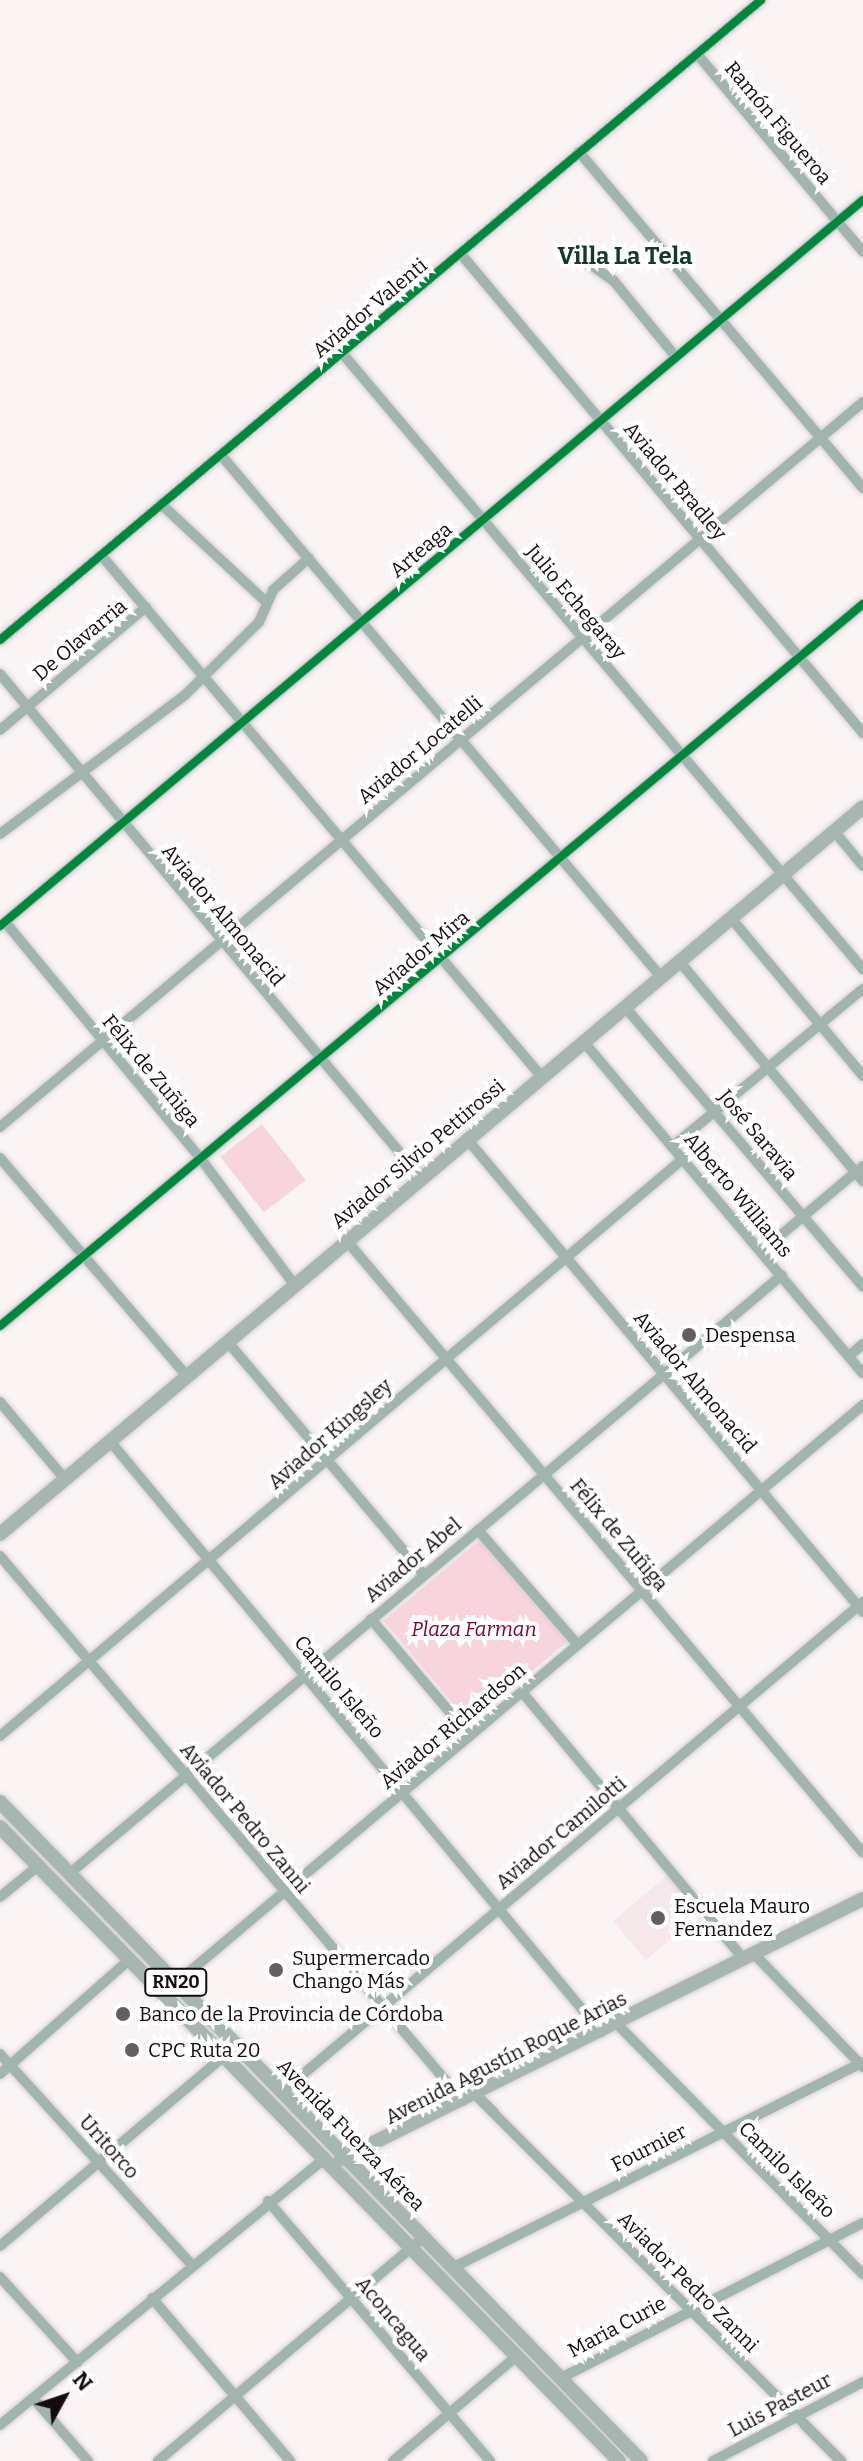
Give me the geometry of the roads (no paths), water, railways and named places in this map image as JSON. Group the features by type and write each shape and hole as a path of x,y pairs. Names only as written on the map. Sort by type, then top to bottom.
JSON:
{"main road":[{"name":"Aviador Silvio Pettirossi","path":"0,1534 863,807"},
{"name":"Avenida Fuerza Aérea","path":"0,1802 347,2158 517,2356 619,2461"},
{"name":"Avenida Fuerza Aérea","path":"0,1827 325,2158 417,2243 452,2268 641,2461"},
{"name":"Avenida Agustín Roque Arias","path":"325,2158 347,2158 863,1899"},
{"path":"91,1920 165,1986 176,1983"}],"street":[{"name":"Aviador Valenti","path":"0,640 761,0"},
{"name":"Ramón Figueroa","path":"697,54 863,252"},
{"path":"579,152 863,488"},
{"name":"Arteaga","path":"3,924 863,200"},
{"name":"Aviador Bradley","path":"460,253 863,733"},
{"path":"584,260 613,280 676,357"},
{"name":"Julio Echegaray","path":"342,353 863,969"},
{"name":"Aviador Locatelli","path":"0,1127 863,402"},
{"path":"221,455 661,977"},
{"path":"161,504 266,602"},
{"path":"101,555 541,1076"},
{"path":"0,834 79,771 146,726 204,675 259,622 266,602 309,558"},
{"name":"Aviador Mira","path":"0,1326 863,604"},
{"name":"De Olavarria","path":"0,730 146,607"},
{"name":"Aviador Almonacid","path":"0,674 421,1178"},
{"path":"834,831 863,866"},
{"path":"731,918 863,1076"},
{"name":"Félix de Zuñiga","path":"3,924 201,1159 294,1284"},
{"path":"679,961 768,1068 859,1169 863,1181"},
{"path":"673,1146 863,989"},
{"name":"José Saravia","path":"625,1007 863,1287"},
{"name":"Alberto Williams","path":"583,1041 863,1373"},
{"name":"Aviador Almonacid","path":"467,1139 861,1607"},
{"path":"0,1158 186,1375"},
{"name":"Aviador Kingsley","path":"0,1736 684,1158"},
{"path":"762,1251 859,1169"},
{"name":"Félix de Zuñiga","path":"347,1241 863,1853"},
{"name":"Aviador Abel","path":"69,1874 782,1275"},
{"path":"227,1341 424,1575"},
{"path":"849,1356 863,1344"},
{"path":"0,1402 64,1478"},
{"name":"Aviador Richardson","path":"176,1983 863,1405"},
{"name":"Camilo Isleño","path":"109,1440 601,2032"},
{"path":"478,1530 578,1645"},
{"name":"Aviador Pedro Zanni","path":"0,1556 382,2007 470,2098 582,2202 841,2461"},
{"name":"Aviador Camilotti","path":"282,2092 739,1706 861,1607"},
{"path":"371,1619 470,1736"},
{"path":"522,1692 618,1808 749,1956 862,2064"},
{"path":"0,1897 38,1866"},
{"path":"0,2074 130,1959"},
{"name":"Camilo Isleño","path":"617,2024 863,2274"},
{"name":"Uritorco","path":"0,2054 192,2265"},
{"path":"0,2246 224,2056"},
{"name":"Fournier","path":"452,2268 862,2064"},
{"path":"0,2425 268,2201 325,2158"},
{"name":"Aconcagua","path":"268,2201 490,2461"},
{"name":"Maria Curie","path":"561,2378 863,2223"},
{"path":"158,2461 417,2243"},
{"path":"0,2277 77,2362"},
{"path":"152,2298 290,2461"},
{"path":"393,2461 517,2356"},
{"name":"Luis Pasteur","path":"713,2461 863,2382"},
{"path":"33,2398 88,2461"}],"place":[{"name":"Despensa","path":"689,1335"},
{"name":"Escuela Mauro Fernandez","path":"658,1918"},
{"name":"Supermercado Chango Más","path":"276,1970"},
{"name":"Banco de la Provincia de Córdoba","path":"123,2014"},
{"name":"CPC Ruta 20","path":"132,2050"}],"district":[{"name":"Villa La Tela","path":"625,257"}],"park label":[{"name":"Plaza Farman","path":"474,1629"}]}
